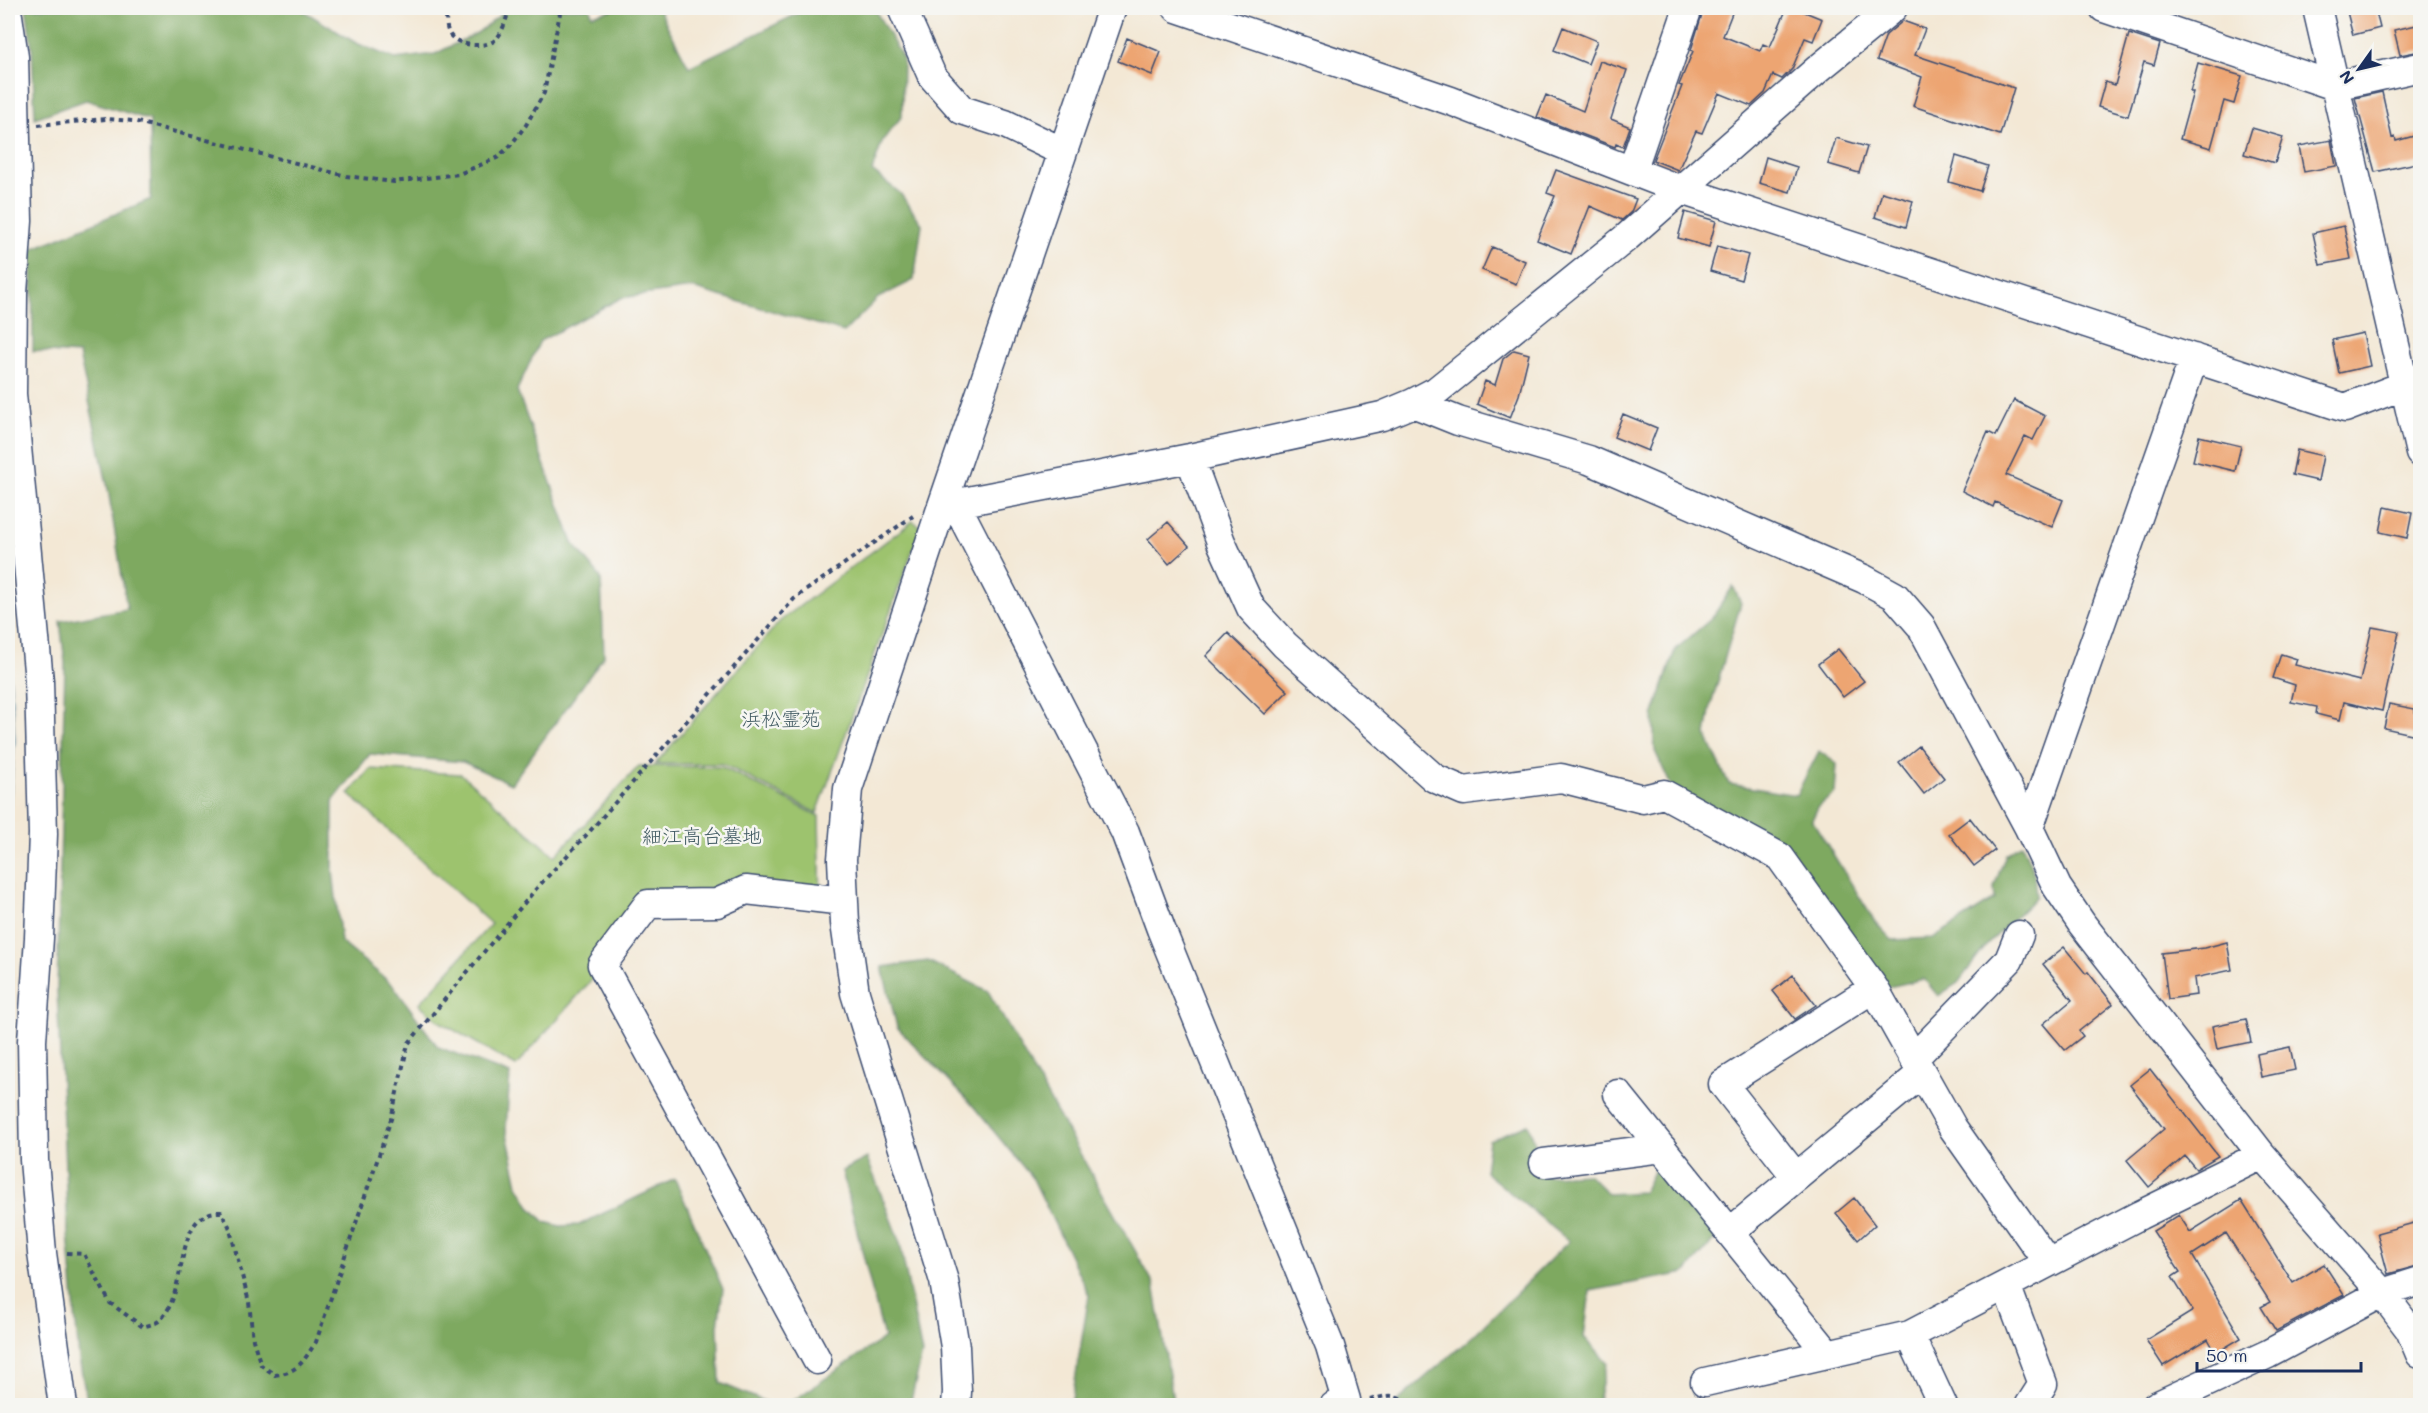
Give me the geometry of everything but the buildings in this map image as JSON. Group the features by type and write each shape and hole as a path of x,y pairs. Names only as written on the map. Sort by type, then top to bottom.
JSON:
{"street":[{"path":"902,8 932,76 962,110 1005,124 1063,152"},
{"path":"956,1406 955,1347 944,1281 855,993 844,901 842,859 848,789 1112,8"},
{"path":"1177,8 1451,101 1681,190 2345,408 2413,383"},
{"path":"1632,171 1688,8"},
{"path":"942,506 1190,458 1382,416 1413,404 1436,391 1627,237 1818,69 1893,8"},
{"path":"2104,8 2335,86 2421,67"},
{"path":"2317,8 2335,86 2413,383 2421,453"},
{"path":"8,16 14,57 11,128 18,221 13,293 12,394 39,681 42,798 39,938 32,1041 34,1160 42,1253 63,1406"},
{"path":"2029,828 2194,358"},
{"path":"1413,404 1458,421 1589,460 1864,579 1895,596 1921,626 2029,828 2057,887 2082,924 2262,1155 2382,1293 2410,1330 2421,1354"},
{"path":"1190,458 1221,542 1251,608 1285,645 1434,778 1464,791 1561,778 1643,799 1664,794 1780,857 1874,988 1953,1128 2048,1263"},
{"path":"942,506 960,512 1125,832 1161,929 1330,1346 1346,1400 1334,1406"},
{"path":"817,1360 602,965 648,904 717,903 746,890 844,901"},
{"path":"1730,1232 1796,1177 1918,1065 2008,960 2019,935"},
{"path":"1796,1177 1723,1084 1874,988"},
{"path":"1618,1094 1828,1354"},
{"path":"1544,1163 1662,1148"},
{"path":"1706,1382 1910,1335 2262,1155"},
{"path":"2156,1406 2268,1354 2382,1293 2421,1281"},
{"path":"2006,1285 2043,1384 2029,1406"},
{"path":"1910,1335 1943,1406"}],"path":[{"path":"447,8 446,24 450,36 458,41 478,46 494,41 502,31 510,8"},
{"path":"11,128 106,119 133,121 346,176 394,182 459,174 497,158 510,146 526,125 544,93 561,8"},
{"path":"42,1253 84,1254 110,1303 143,1327 159,1321 174,1299 188,1232 200,1216 213,1211 221,1212 229,1226 249,1302 253,1340 261,1365 275,1375 290,1373 303,1361 316,1342 391,1119 408,1044 535,890 590,831 795,598 918,512 935,505 942,506"},
{"path":"1367,1401 1391,1395 1405,1401 1409,1406"}],"green space":[{"path":"26,8 299,8 356,43 395,59 435,54 477,33 509,8 590,8 592,15 619,8 658,8 689,67 809,8 874,8 903,59 902,116 883,140 872,171 900,193 922,224 914,280 878,298 844,332 692,288 621,298 540,341 517,390 573,543 601,578 604,656 511,784 463,762 370,754 333,801 333,871 341,942 393,985 438,1047 510,1074 506,1129 518,1185 531,1208 545,1222 560,1226 579,1225 675,1179 723,1289 718,1326 720,1383 773,1405 88,1405 79,1359 68,1234 57,990 65,663 60,621 127,609 108,489 79,354 33,351 32,249 151,199 150,120 86,100 35,118 32,48"},
{"name":"浜松霊苑","path":"913,521 921,527 817,813 723,764 655,764 780,621"},
{"path":"1733,586 1741,603 1711,705 1706,735 1729,784 1796,795 1819,751 1837,764 1835,793 1818,807 1812,820 1875,922 1892,940 1933,938 1995,899 1994,887 2006,854 2022,844 2034,874 2036,897 1986,946 1958,983 1938,996 1924,979 1880,989 1849,942 1767,833 1672,788 1655,751 1653,716 1675,650 1712,618"},
{"name":"細江高台墓地","path":"639,766 722,767 819,816 821,908 743,894 660,902 516,1066 440,1022 419,1004 491,924 349,794 370,769 461,774 555,856"},
{"path":"928,961 988,991 1154,1284 1174,1405 1071,1405 1089,1295 1033,1179 973,1106 897,1027 882,967"},
{"path":"1528,1124 1547,1176 1588,1174 1608,1194 1643,1192 1659,1160 1717,1237 1685,1273 1590,1291 1584,1337 1607,1363 1597,1405 1392,1406 1474,1335 1569,1241 1485,1172 1489,1140"},
{"path":"867,1158 900,1243 922,1354 910,1405 787,1405 884,1338 842,1171"}],"water":[{"path":"8,650 15,740 8,822"}]}
